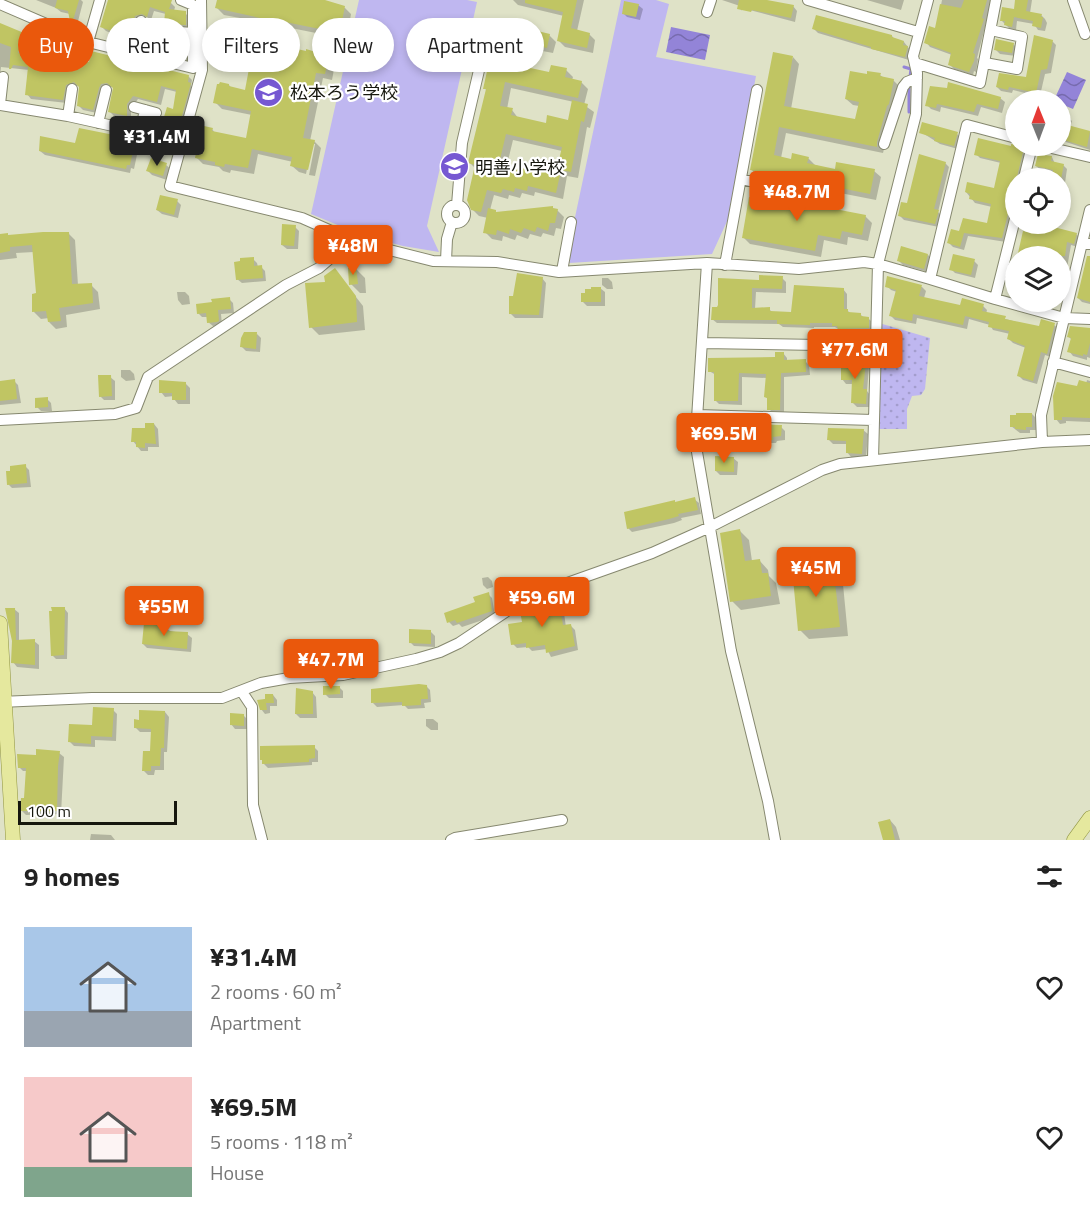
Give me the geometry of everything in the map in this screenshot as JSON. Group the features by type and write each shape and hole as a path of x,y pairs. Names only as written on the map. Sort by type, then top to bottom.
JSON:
{"main road":[{"path":"0,623 2,702 13,840"},
{"path":"1074,840 1090,818"}],"street":[{"path":"94,21 100,0"},
{"path":"181,0 193,5 193,68 190,67"},
{"path":"201,0 202,70 170,186 302,218 354,241 433,261 497,262 563,267 707,263 799,269 864,262 878,264 1064,318 1090,319"},
{"path":"707,12 711,0"},
{"path":"808,0 918,32"},
{"path":"873,459 878,264 916,114 913,56 928,0"},
{"path":"915,63 980,83 996,0"},
{"path":"1073,0 1085,33"},
{"path":"0,4 32,18"},
{"path":"985,63 1017,69 1023,37 991,30"},
{"path":"446,261 447,239 452,222 459,222 465,216 464,210 457,205 462,143 479,72"},
{"path":"3,77 0,104 140,132 151,111 134,107"},
{"path":"885,144 903,87 914,79"},
{"path":"68,116 72,89"},
{"path":"98,123 106,90"},
{"path":"725,264 757,90"},
{"path":"930,279 967,125 1005,135"},
{"path":"1071,153 1090,157"},
{"path":"741,179 758,183"},
{"path":"1042,442 1041,415 1064,318 1086,244 1090,210"},
{"path":"563,267 571,222"},
{"path":"995,299 1011,234"},
{"path":"0,420 115,414 136,408 148,377 286,285 319,268 354,241"},
{"path":"707,263 697,416 697,452 731,651 768,801 775,840"},
{"path":"703,342 875,346"},
{"path":"1053,362 1090,372"},
{"path":"697,416 873,420"},
{"path":"2,702 92,698 222,698 261,683 289,678 343,675 416,659 440,652 459,643 528,597 652,553 822,470 840,464 1042,442 1090,440"},
{"path":"242,692 252,707 253,805 262,840"},
{"path":"450,840 455,837 562,820"}],"shaded area":[{"path":"359,0 467,0 477,2 473,18 406,18 406,72 461,72 427,226 439,252 403,246 362,235 311,214 343,72 394,72 394,18 355,18"},
{"path":"621,0 656,0 669,4 656,57 756,76 729,217 712,254 569,263 574,222"},
{"path":"879,323 930,338 925,389 921,395 912,396 907,409 907,429 878,429"}],"water":[{"path":"671,27 710,35 705,60 666,52"},
{"path":"1067,72 1086,80 1073,109 1071,108 1071,90 1059,90"}],"building":[{"path":"57,0 79,0 74,18 69,18 68,11 55,8"},
{"path":"108,0 172,0 169,9 186,11 186,18 164,18 165,12 150,7 147,17 142,14 134,18 106,18 106,29 100,27"},
{"path":"217,0 325,0 345,6 343,18 312,18 312,27 300,25 300,18 260,18 215,8"},
{"path":"525,0 577,0 571,28 590,33 587,48 557,41 563,12 525,3"},
{"path":"739,0 767,0 794,5 791,18 737,9"},
{"path":"964,0 987,0 982,18 984,19 973,53 975,54 974,61 969,72 948,65 951,53 924,43 929,26 935,28 940,4 961,8"},
{"path":"1015,0 1028,0 1026,11 1042,14 1041,28 1032,26 1033,21 1014,17 1012,27 1004,25 1005,21 1000,21 1002,7 1014,9"},
{"path":"624,1 639,4 636,17 622,14"},
{"path":"816,15 892,35 904,41 903,45 908,46 905,57 871,49 871,47 812,29"},
{"path":"0,23 18,30 18,66 13,65 9,69 11,47 0,43"},
{"path":"544,33 550,34 547,48 544,47"},
{"path":"1034,35 1053,40 1047,69 1041,70 1037,90 1009,87 1008,90 996,87 999,73 1026,77"},
{"path":"996,39 1014,43 1012,53 994,50"},
{"path":"300,50 312,51 312,72 325,72 325,74 316,73 303,138 315,140 308,170 290,166 292,157 252,149 248,168 225,164 224,167 215,165 215,162 195,158 201,128 204,126 213,128 212,131 246,138 251,111 213,103 217,84 220,82 245,90 248,72 300,72"},
{"path":"94,52 106,55 106,72 177,72 189,75 188,82 191,83 177,134 160,130 167,107 173,109 176,90 161,86 157,102 133,96 127,104 127,116 108,112 113,88 107,83 101,84 93,110 77,106 79,87 74,82 66,85 63,100 25,95 27,72 94,72"},
{"path":"773,52 793,56 784,106 855,119 859,102 845,99 850,71 867,74 867,71 881,73 880,76 894,79 877,147 779,127 774,155 791,159 792,153 809,157 807,163 835,169 836,162 875,169 870,194 750,170"},
{"path":"551,65 567,68 565,77 582,81 578,98 505,82 500,106 513,108 511,115 546,123 547,115 568,120 572,100 588,104 584,122 581,121 571,172 561,170 556,193 528,186 527,191 515,188 514,192 503,189 501,193 487,190 481,212 471,210 467,200 475,165 468,163 486,89 483,89 487,72 549,72","holes":["506,134 562,147 557,168 544,166 497,172"]},
{"path":"948,82 1001,97 998,109 977,104 974,112 937,104 936,108 925,106 930,86 947,88"},
{"path":"922,122 958,132 954,146 934,141 935,138 919,133"},
{"path":"1071,126 1090,131 1087,147 1071,142"},
{"path":"79,128 144,141 147,134 162,138 158,154 134,147 130,165 127,165 126,169 39,151 40,136 75,143"},
{"path":"978,138 1005,145 1005,156 1022,156 1019,168 1005,168 1005,226 1002,238 964,233 960,247 947,243 951,229 959,231 963,218 987,223 991,204 969,199 970,194 965,192 967,182 994,188 1000,161 974,155"},
{"path":"919,154 946,162 934,209 939,210 935,224 898,216 901,202 907,203"},
{"path":"1038,156 1052,156 1051,161 1064,164 1063,168 1035,166"},
{"path":"151,158 167,163 163,176 146,171"},
{"path":"757,194 866,215 862,235 842,231 840,239 818,235 815,251 742,238 749,197 756,198"},
{"path":"160,195 178,199 174,215 156,210"},
{"path":"553,206 558,209 555,223 550,223 548,231 537,227 535,232 524,228 521,233 510,229 509,234 497,230 496,235 483,233 488,208 496,212"},
{"path":"282,224 296,225 294,246 281,245"},
{"path":"69,232 72,284 92,283 93,303 59,308 61,321 48,322 46,311 32,312 32,294 36,293 32,245 10,247 10,251 0,253 0,234"},
{"path":"316,233 324,236 326,252 321,256 315,256"},
{"path":"1077,233 1074,244 1067,242 1066,246 1020,246 1022,234"},
{"path":"901,246 928,254 924,269 897,261"},
{"path":"953,254 975,259 971,275 949,270"},
{"path":"1087,256 1090,256 1090,302 1077,298"},
{"path":"254,257 254,266 262,265 263,278 236,280 234,262 240,261 240,258"},
{"path":"356,267 358,284 349,285 348,268"},
{"path":"335,268 356,296 357,322 309,328 305,283 325,282 324,276"},
{"path":"517,273 543,277 539,315 509,314 509,296 513,296"},
{"path":"759,275 783,276 782,289 752,288 752,308 770,307 770,311 791,312 794,285 844,288 844,309 869,317 869,328 838,329 837,326 832,326 832,323 777,324 777,320 711,320 712,307 718,305 718,278 759,280"},
{"path":"887,276 922,285 919,296 960,305 962,298 984,304 982,311 1006,316 1005,319 1039,326 1041,319 1055,323 1047,354 1041,352 1033,381 1017,376 1025,346 1007,339 1009,331 988,327 989,322 965,316 963,325 913,314 912,321 889,316 896,290 885,287"},
{"path":"591,287 601,287 601,302 581,302 581,293 585,293 585,289 591,289"},
{"path":"230,297 231,309 218,310 219,321 207,323 206,313 197,314 196,304 212,302 211,299"},
{"path":"1070,326 1090,328 1087,355 1067,352 1071,338 1067,337"},
{"path":"244,332 257,332 256,349 240,347"},
{"path":"775,352 784,352 784,360 806,359 806,372 781,373 780,410 767,410 767,398 764,397 766,374 739,373 738,401 714,401 714,372 708,372 708,358 775,357"},
{"path":"841,361 866,362 863,389 867,389 866,404 851,403 852,380 841,380"},
{"path":"98,375 111,375 112,396 99,397"},
{"path":"15,379 17,399 0,401 0,381"},
{"path":"159,380 186,382 186,400 172,400 172,393 159,393"},
{"path":"1079,380 1090,383 1090,418 1062,417 1062,420 1054,420 1053,396 1057,382 1077,386"},
{"path":"48,397 48,407 35,408 35,398"},
{"path":"1016,413 1032,413 1032,427 1026,427 1026,430 1010,427 1010,415 1016,415"},
{"path":"145,423 154,423 156,444 145,443 145,448 136,447 136,442 131,442 132,428 145,428"},
{"path":"707,423 729,423 729,435 707,435"},
{"path":"749,424 782,425 781,436 773,437 773,440 758,440 756,436 749,434"},
{"path":"828,428 864,429 862,454 846,453 846,441 827,440"},
{"path":"715,456 734,457 734,472 715,471"},
{"path":"26,464 27,483 7,485 6,471 10,471 10,466"},
{"path":"695,497 698,510 627,529 624,512"},
{"path":"740,529 745,561 760,559 762,573 768,573 771,596 730,602 720,533"},
{"path":"833,564 840,627 798,631 792,568"},
{"path":"489,592 492,611 457,623 455,620 447,623 444,613 475,602 473,597"},
{"path":"559,601 563,625 571,624 575,646 546,653 545,645 526,648 526,643 511,645 508,624 522,622 520,611 525,611 527,607"},
{"path":"51,607 65,607 64,655 51,656 49,611 52,611"},
{"path":"5,608 15,608 16,640 35,639 35,665 11,663 12,641"},
{"path":"144,623 166,626 166,631 188,632 187,649 142,644"},
{"path":"409,629 431,630 431,644 409,643"},
{"path":"427,685 428,699 421,699 421,705 402,706 402,702 371,703 371,689"},
{"path":"323,686 340,686 340,694 323,695"},
{"path":"296,688 313,691 313,714 295,714"},
{"path":"265,694 273,694 274,703 266,703 267,710 260,710 257,700 265,699"},
{"path":"93,707 114,708 112,737 91,736 91,744 68,742 69,724 92,725"},
{"path":"139,710 165,711 164,748 161,748 160,766 151,766 151,771 142,771 143,751 150,751 151,729 134,728 134,719 139,720"},
{"path":"230,713 244,714 244,726 230,725"},
{"path":"315,745 315,758 309,759 309,762 262,764 260,760 260,746"},
{"path":"36,749 60,751 57,811 20,811 21,798 24,798 26,768 18,768 17,754 36,755"},
{"path":"890,819 895,840 883,840 878,822"}],"waterway":[{"path":"904,67 911,69 910,77"},
{"path":"909,84 909,112"}],"place":[{"name":"松本ろう学校","path":"269,92"},
{"name":"明善小学校","path":"454,167"}]}
